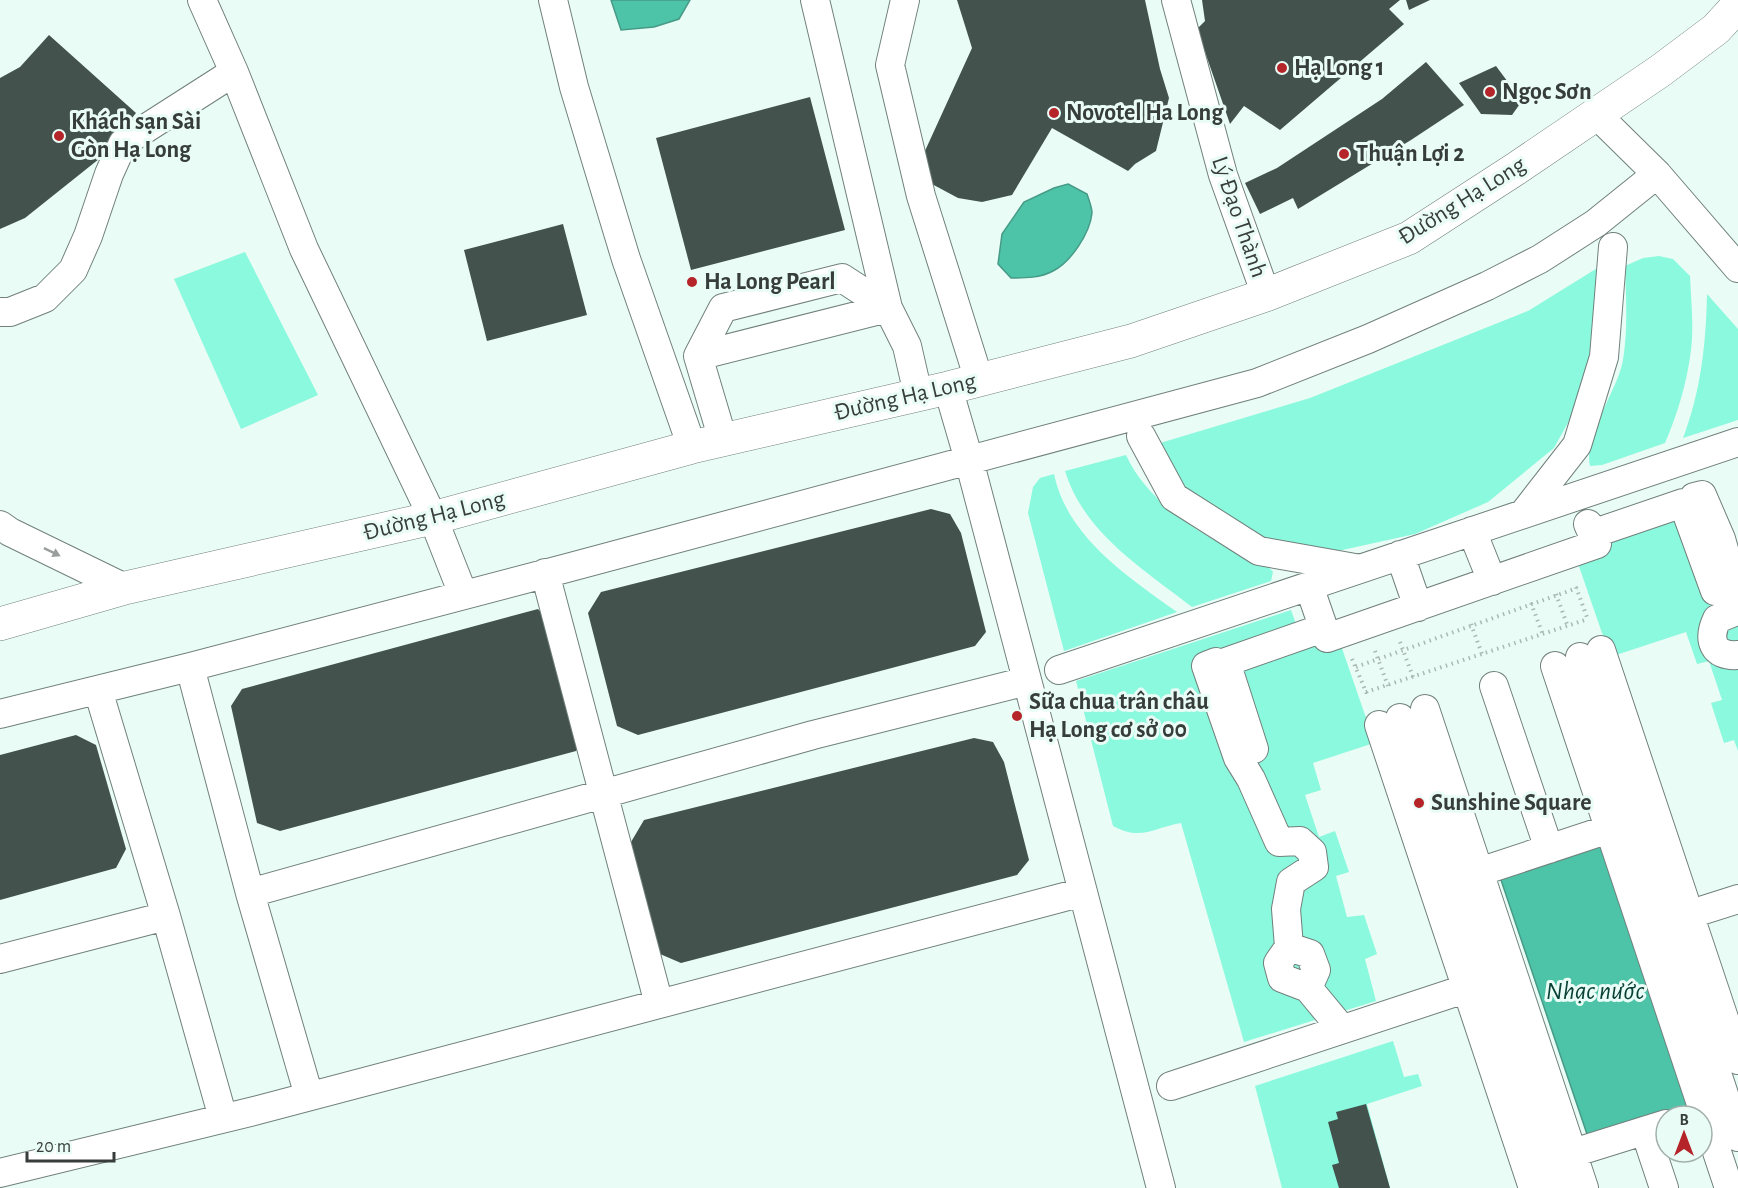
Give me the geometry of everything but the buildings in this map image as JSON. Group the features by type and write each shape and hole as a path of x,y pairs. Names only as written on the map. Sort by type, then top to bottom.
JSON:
{"main road":[{"name":"Đường Hạ Long","path":"0,624 125,588 433,518 692,447 1131,341 1266,296 1409,238 1660,71 1716,29 1738,5"}],"street":[{"path":"202,0 234,72 304,249 433,518 463,594"},
{"path":"553,0 574,87 626,259 692,447"},
{"path":"815,0 888,308 907,346 948,387"},
{"path":"905,0 890,65 921,196 948,387 1161,1188"},
{"name":"Lý Đạo Thành","path":"1176,0 1223,175 1266,296"},
{"path":"0,312 10,312 45,298 73,270 123,143 234,72"},
{"path":"1596,114 1657,174 1738,268"},
{"path":"0,714 190,667 1257,384 1368,339 1487,286 1540,259 1596,223 1657,174"},
{"path":"1524,513 1577,445 1604,357 1613,247"},
{"path":"723,440 698,356 723,308 842,278 888,308"},
{"path":"698,356 888,308"},
{"path":"1141,436 1174,496 1259,551 1359,569"},
{"path":"1059,670 1738,442"},
{"path":"1592,534 1683,503 1715,591 1724,587 1694,497 1702,495 1721,539 1737,607 1717,619 1712,629 1712,641 1718,652 1725,656 1738,655"},
{"path":"1342,1029 1308,988 1316,970 1310,954 1289,947 1286,909 1292,882 1314,867 1312,852 1300,841 1279,842 1251,779 1238,758 1206,666 1216,662 1246,752 1254,749 1226,663 1418,607 1597,544 1574,496"},
{"path":"0,525 125,588"},
{"path":"1472,531 1492,581"},
{"path":"1400,555 1418,607"},
{"path":"545,573 659,1004"},
{"path":"1309,586 1355,626"},
{"path":"1578,658 1609,829 1666,922 1738,1060"},
{"path":"1578,658 1738,1137"},
{"path":"190,667 249,893 309,1096"},
{"path":"249,893 813,735 1027,681"},
{"path":"1494,686 1549,849"},
{"path":"98,690 166,916 223,1119"},
{"path":"1401,717 1479,872 1489,981 1533,1188"},
{"path":"1401,717 1555,1188"},
{"path":"1479,872 1609,829"},
{"path":"0,1173 223,1119 1083,892"},
{"path":"1666,922 1738,898"},
{"path":"0,959 166,916"},
{"path":"1666,922 1695,1104"},
{"path":"1171,1086 1489,981"},
{"path":"1489,981 1573,1153 1584,1188"},
{"path":"1573,1153 1654,1127"},
{"path":"1714,1153 1729,1188"},
{"path":"1660,1164 1664,1188"}],"path":[{"path":"1542,563 1577,588 1588,619 1578,658"},
{"path":"1542,563 1568,626 1578,658"},
{"path":"1542,563 1531,604 1543,634 1578,658"},
{"path":"1356,667 1577,588"},
{"path":"1459,593 1494,686"},
{"path":"1366,692 1588,619"},
{"path":"1355,626 1403,650 1413,677 1401,717"},
{"path":"1355,626 1378,659 1401,717"},
{"path":"1355,626 1356,667 1366,692 1401,717"}],"shaded area":[{"path":"245,252 318,395 241,429 174,279"},
{"path":"1659,256 1673,259 1690,276 1692,341 1678,409 1665,443 1602,465 1590,466 1591,441 1620,373 1623,360 1626,325 1625,266 1643,258"},
{"path":"1599,267 1599,291 1585,392 1554,448 1488,502 1415,534 1338,551 1281,545 1214,513 1171,475 1150,446 1310,398 1528,311"},
{"path":"1707,294 1738,329 1738,420 1683,438 1694,403 1701,367"},
{"path":"1126,455 1144,483 1168,508 1211,538 1263,563 1273,572 1271,581 1192,607 1135,564 1117,548 1086,513 1065,471"},
{"path":"1054,474 1061,497 1072,517 1102,554 1139,585 1177,612 1064,651 1028,513 1033,487 1040,478"},
{"path":"1682,509 1738,587 1738,751 1734,740 1724,743 1711,703 1722,700 1709,661 1697,664 1686,632 1613,656 1602,633 1572,546"},
{"path":"1291,610 1297,627 1235,662 1335,628 1365,715 1377,742 1313,763 1321,790 1305,795 1319,837 1335,831 1349,872 1336,876 1347,917 1364,915 1377,954 1365,959 1376,1001 1244,1042 1181,823 1139,833 1132,833 1113,826 1076,681"},
{"path":"1393,1041 1404,1077 1418,1074 1422,1086 1367,1104 1390,1188 1282,1188 1255,1086"}],"water":[{"path":"611,0 690,0 679,19 654,27 621,30"},
{"path":"1068,184 1087,194 1092,208 1084,238 1073,254 1053,271 1027,278 1011,278 998,264 1002,234 1024,202"},
{"name":"Nhạc nước","path":"1601,844 1690,1104 1654,1104 1654,1117 1589,1140 1500,877"}],"place":[{"name":"Hạ Long 1","path":"1282,68"},
{"name":"Ngọc Sơn","path":"1490,92"},
{"name":"Novotel Ha Long","path":"1054,113"},
{"name":"Khách sạn Sài Gòn Hạ Long","path":"59,136"},
{"name":"Thuận Lợi 2","path":"1344,154"},
{"name":"Ha Long Pearl","path":"692,282"},
{"name":"Sữa chua trân châu Hạ Long cơ sở 00","path":"1017,716"},
{"name":"Sunshine Square","path":"1419,803"}]}
